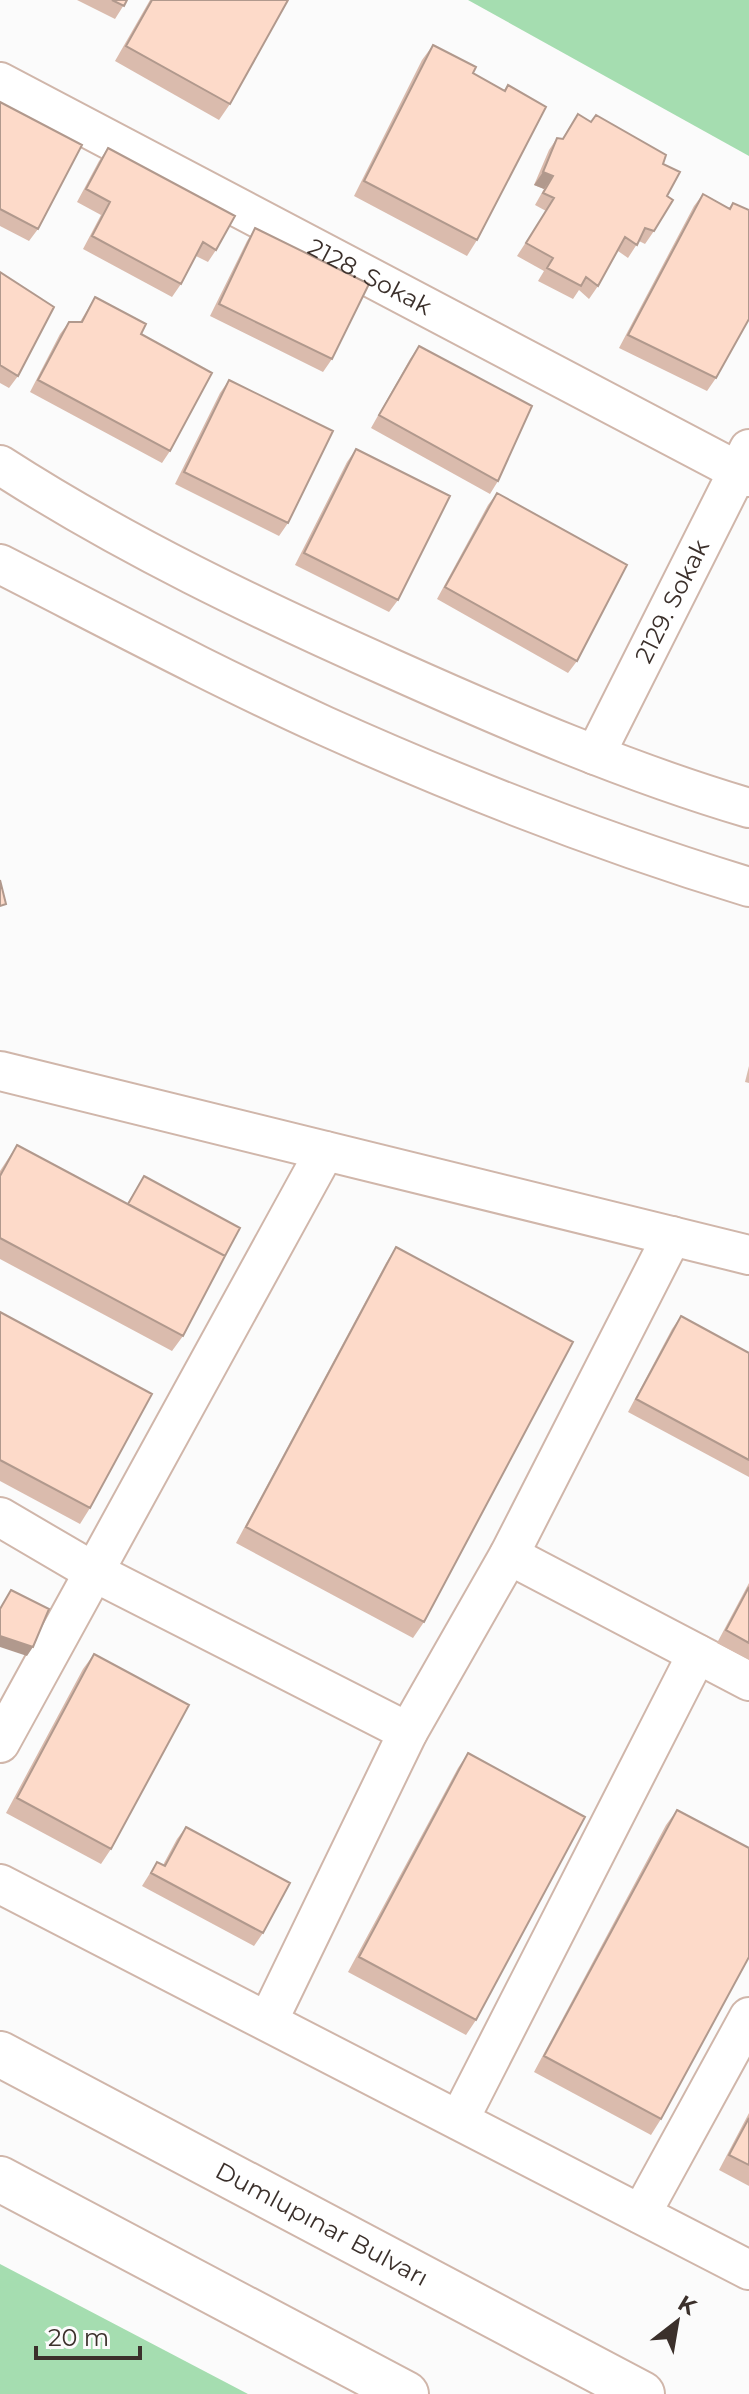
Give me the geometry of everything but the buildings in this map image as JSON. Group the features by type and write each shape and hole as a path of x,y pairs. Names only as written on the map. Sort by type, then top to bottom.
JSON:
{"highway":[{"name":"Dumlupınar Bulvarı","path":"0,2055 642,2394"},
{"path":"0,2179 406,2394"}],"street":[{"name":"2128. Sokak","path":"0,82 746,466"},
{"path":"0,465 54,500 158,558 348,649 472,705 595,755 749,808"},
{"name":"2129. Sokak","path":"595,755 746,466"},
{"path":"0,564 339,732 595,836 749,887"},
{"path":"0,1071 749,1255"},
{"path":"0,1743 325,1151"},
{"path":"268,2021 408,1732 509,1555 672,1236"},
{"path":"0,1517 94,1572 408,1732"},
{"path":"509,1555 749,1681"},
{"path":"459,2120 697,1654"},
{"path":"0,1884 749,2270"},
{"path":"641,2214 749,2017"}],"green space":[{"path":"468,0 749,0 749,156"},
{"path":"0,2264 248,2394 0,2394"}]}
